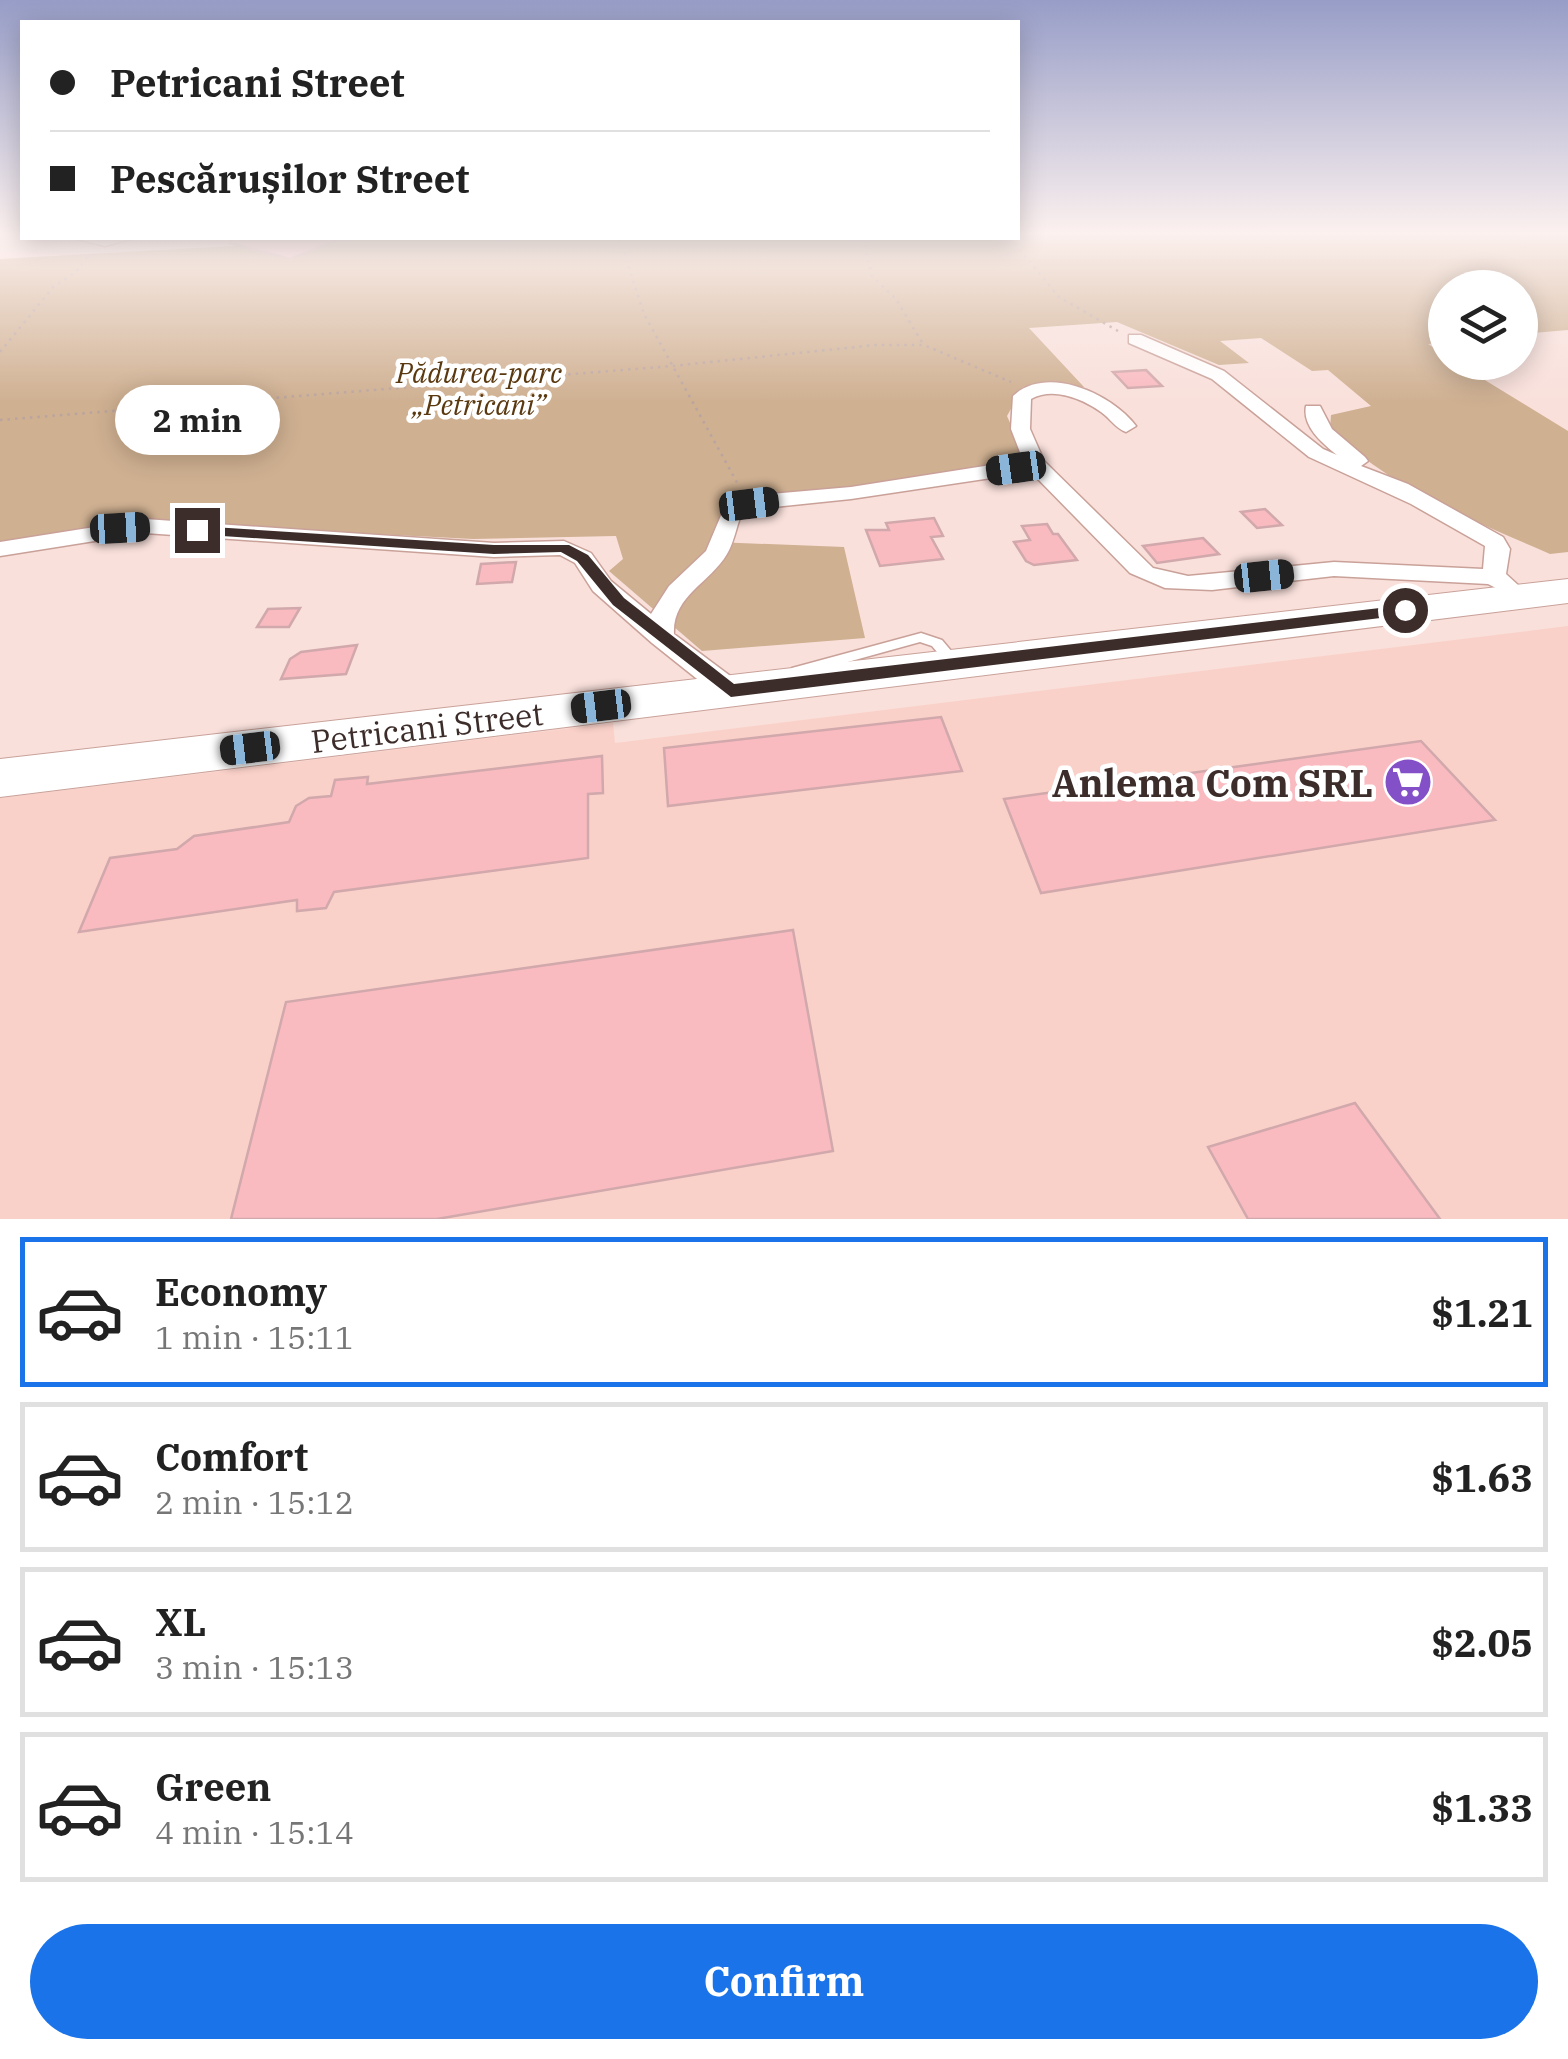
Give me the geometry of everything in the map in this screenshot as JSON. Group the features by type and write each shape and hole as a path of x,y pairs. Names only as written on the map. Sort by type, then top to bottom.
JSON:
{"main road":[{"name":"Petricani Street","path":"0,778 954,664 1509,587 1568,591"}],"street":[{"path":"1126,426 1107,408 1067,391 1029,390 1022,396 1018,416 1022,443 1033,465 1104,529 1143,572 1165,580 1194,583 1334,568 1509,587 1496,542 1316,453 1218,374 1135,339"},
{"path":"1313,410 1316,424 1330,440 1413,498"},
{"path":"661,638 658,623 665,606 715,554 733,511 749,504 851,494 1033,465"},
{"path":"0,549 145,526 494,550 564,548 583,558 602,586 661,638 750,688"}],"path":[{"path":"0,352 52,289"},
{"path":"636,289 644,314 749,504"},
{"path":"885,289 924,345"},
{"path":"1053,289 1098,323 1135,339"},
{"path":"0,420 875,346 924,345 1029,390"}],"shaded area":[{"path":"1568,626 1568,1219 0,1219 0,798 613,723 615,743"}],"green space":[{"name":"Pădurea-parc „Petricani”","path":"0,289 1428,289 1428,380 1485,380 1568,431 1568,552 1550,554 1406,486 1354,450 1330,429 1331,415 1371,406 1328,370 1312,371 1261,338 1220,341 1249,363 1219,365 1117,322 1029,328 1084,387 1023,387 1007,416 1025,457 905,481 728,505 715,542 844,547 865,638 702,651 609,571 623,559 616,536 473,539 125,521 0,542"},
{"name":"Pădurea-parc „Petricani”","path":"1538,289 1568,289 1568,330 1538,332"}],"building":[{"path":"1146,370 1162,386 1128,388 1113,372"},
{"path":"1265,509 1282,525 1257,528 1241,512"},
{"path":"934,518 943,536 931,537 943,559 880,566 866,530 889,530 886,523"},
{"path":"1047,524 1077,560 1034,565 1026,561 1014,542 1030,540 1022,526"},
{"path":"1203,538 1219,554 1157,563 1143,546"},
{"path":"516,562 512,582 477,584 481,564"},
{"path":"300,608 289,627 257,627 268,609"},
{"path":"357,645 346,674 281,679 290,659 301,652"},
{"path":"941,717 962,771 668,806 664,748"},
{"path":"1421,741 1495,820 1041,893 1004,799"},
{"path":"602,756 603,793 588,794 588,858 334,892 326,908 297,911 297,900 79,932 110,858 177,849 194,836 289,822 296,806 309,798 331,796 335,780 368,777 367,784"},
{"path":"793,930 833,1151 437,1219 231,1219 286,1002"},
{"path":"1355,1103 1440,1219 1248,1219 1208,1147"}],"place":[{"name":"Anlema Com SRL","path":"1408,782"}],"route":[{"path":"197,530 494,550 564,548 583,558 618,602 731,691 1405,610"}]}
